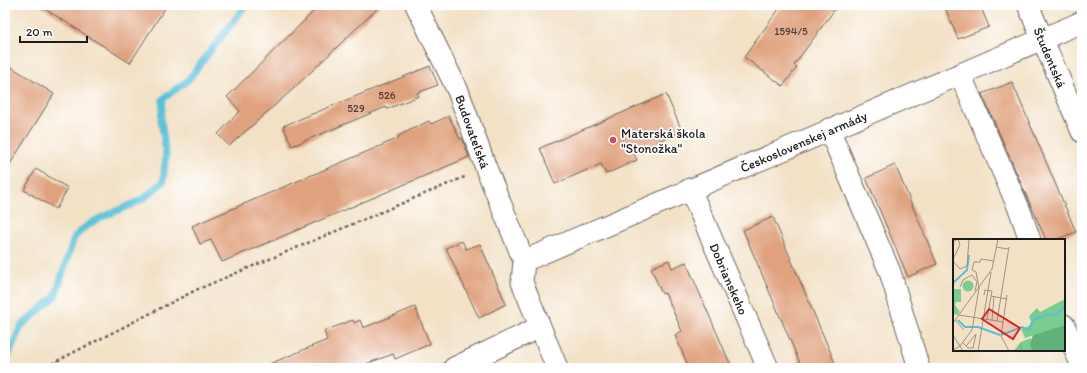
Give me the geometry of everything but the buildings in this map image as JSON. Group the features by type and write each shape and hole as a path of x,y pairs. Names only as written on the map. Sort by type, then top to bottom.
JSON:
{"street":[{"name":"Budovateľská","path":"416,5 458,91 486,168 524,261"},
{"name":"Študentská","path":"1028,5 1082,132"},
{"name":"Československej armády","path":"524,261 829,129 1082,22"},
{"path":"960,74 1020,211 1030,239"},
{"path":"829,129 890,272 919,368"},
{"name":"Dobrianskeho","path":"690,189 768,368"},
{"path":"524,261 522,282 557,368"},
{"path":"454,368 540,327"},
{"path":"1065,327 1082,366"}],"path":[{"path":"48,368 53,363 196,290 486,168"}],"waterway":[{"path":"5,364 21,326 55,297 74,238 90,224 144,198 163,182 166,155 161,120 163,99 188,80 246,5"}],"place":[{"name":"Materská škola \"Stonožka\"","path":"613,140"}]}
